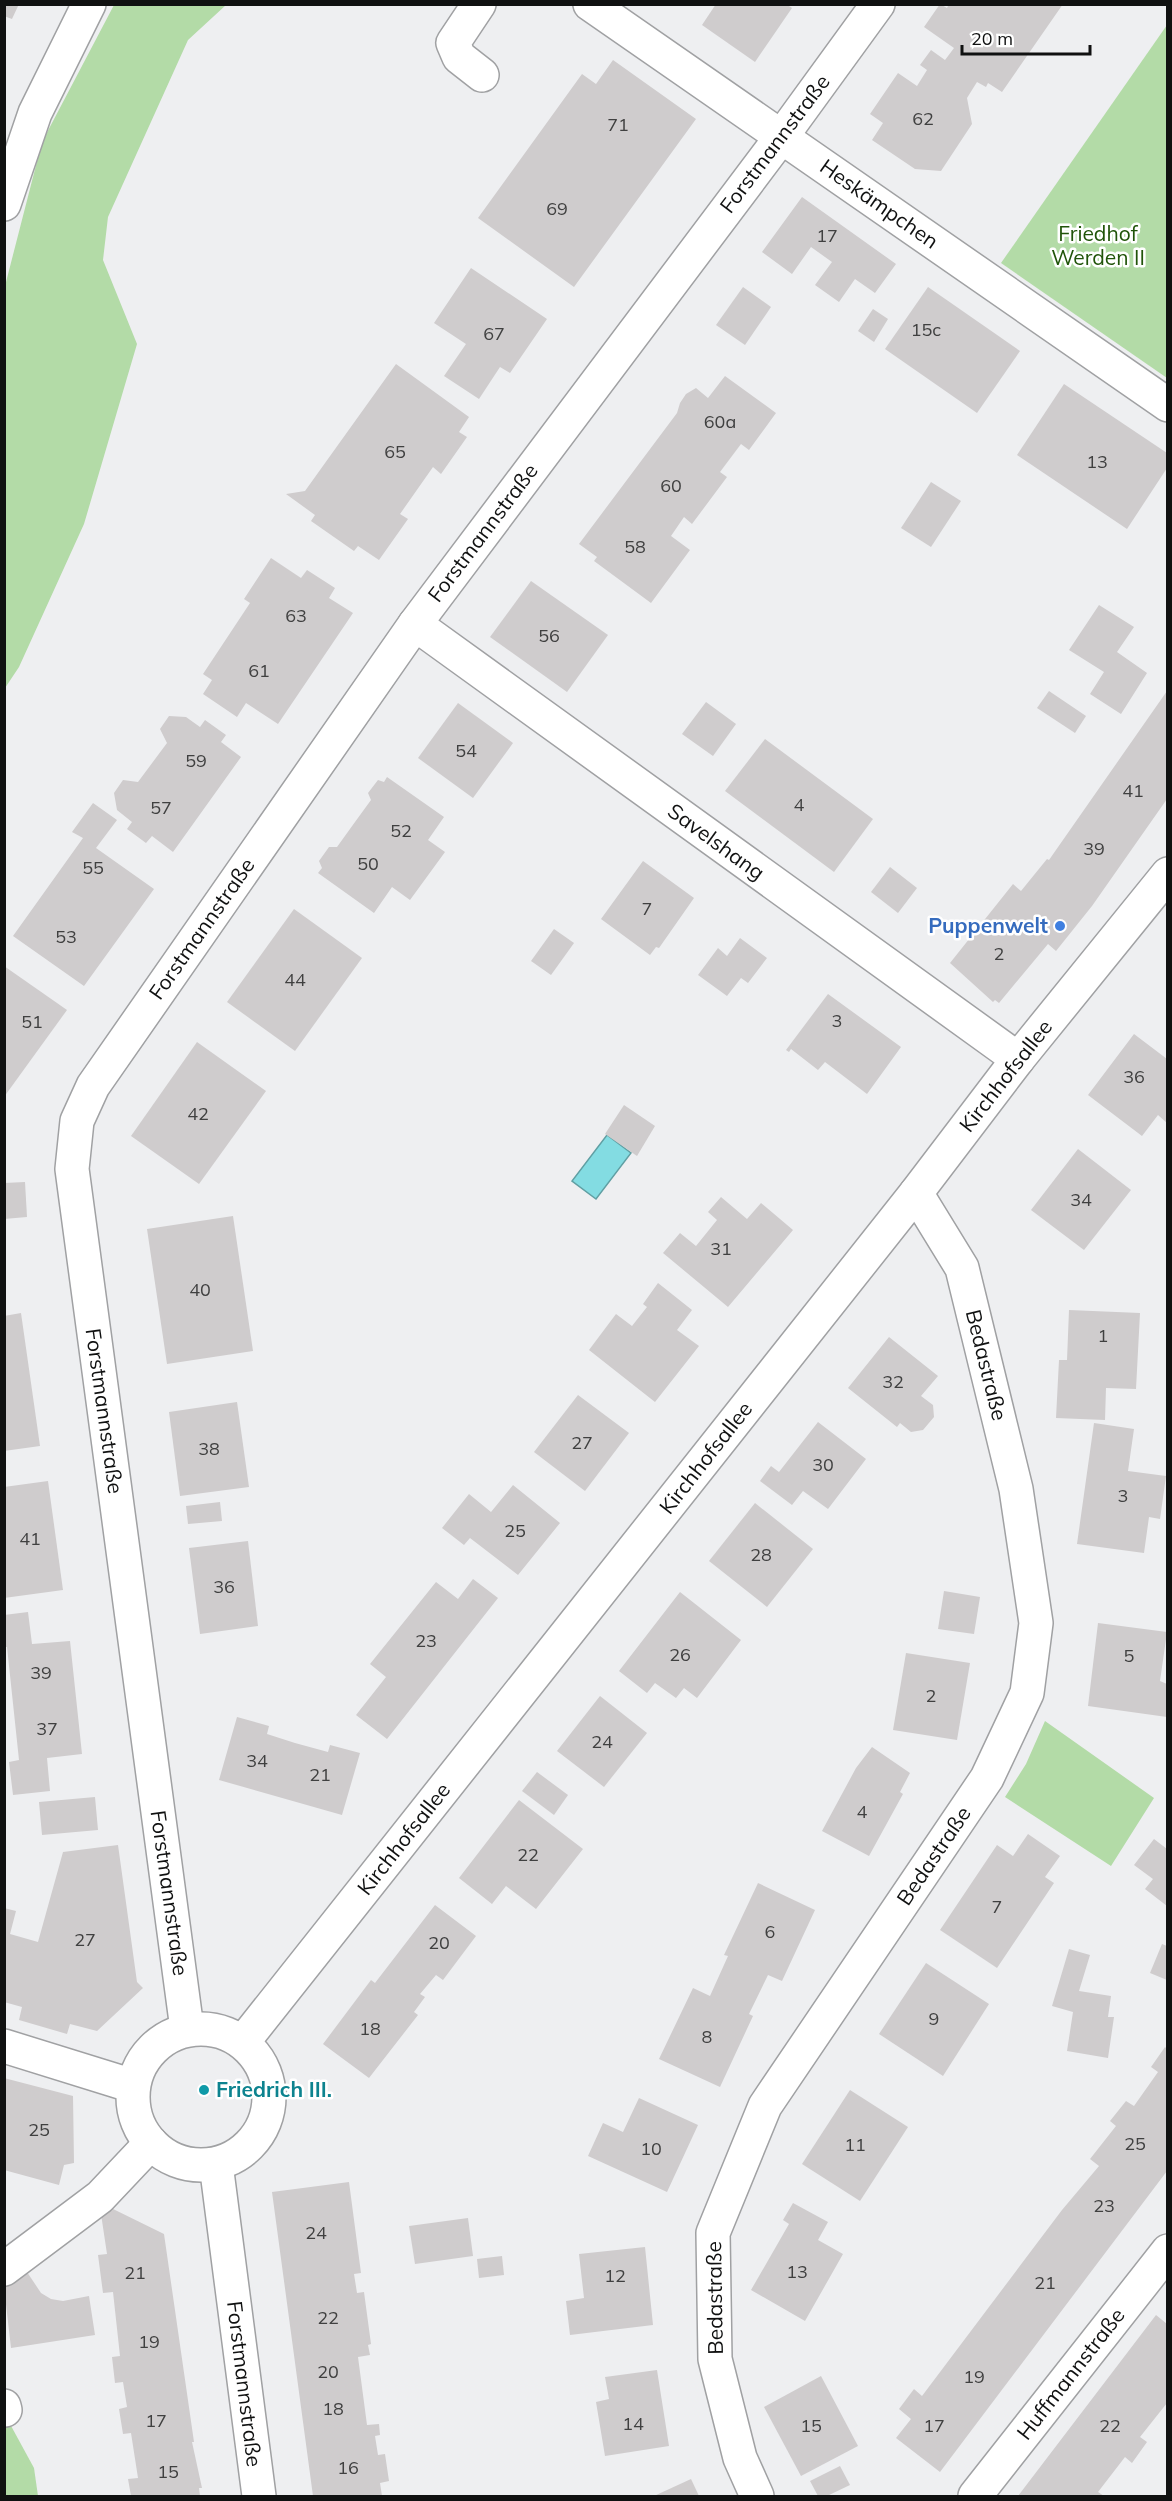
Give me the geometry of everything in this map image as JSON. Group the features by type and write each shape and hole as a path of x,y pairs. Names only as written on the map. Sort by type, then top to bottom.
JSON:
{"street":[{"path":"4,204 35,113 89,4"},
{"path":"479,4 453,43 459,57 482,75"},
{"name":"Heskämpchen","path":"590,4 1167,405"},
{"name":"Forstmannstraße","path":"187,2029 72,1169 77,1121 93,1086 415,624 782,136 878,4"},
{"name":"Savelshang","path":"415,624 1018,1059"},
{"name":"Kirchhofsallee","path":"243,2042 916,1193 1018,1059 1167,874"},
{"name":"Bedastraße","path":"757,2496 740,2458 715,2359 713,2233 765,2106 987,1778 1027,1694 1036,1623 1016,1489 962,1268 916,1193"},
{"path":"187,2029 206,2029 225,2033 243,2042 260,2061 269,2086 268,2111 258,2135 240,2153 216,2164 181,2162 151,2143 139,2126 133,2106 133,2086 143,2060 162,2041 187,2029"},
{"path":"4,2046 133,2086"},
{"path":"4,2269 100,2197 151,2143"},
{"name":"Forstmannstraße","path":"216,2164 259,2496"},
{"name":"Huffmannstraße","path":"975,2496 1167,2252"},
{"path":"4,2406 5,2410"}],"green space":[{"path":"114,5 226,5 188,40 108,217 103,260 137,344 84,524 19,667 5,688 5,286 42,142"},
{"name":"Friedhof Werden II","path":"1167,25 1167,378 1001,263"},
{"path":"1045,1721 1154,1798 1111,1866 1005,1797 1026,1764"},
{"path":"4,2413 34,2468 38,2496 5,2496"}],"water":[{"path":"607,1135 631,1153 596,1199 572,1181"}],"building":[{"path":"4,4 19,4 12,19 4,16"},
{"path":"716,4 786,4 792,8 755,62 702,25"},
{"path":"940,4 947,8 949,4 1063,4 1002,92 988,83 986,87 977,82 967,98 972,124 941,171 915,169 872,140 883,123 870,114 898,73 917,86 927,70 920,65 931,50 945,60 954,48 924,27"},
{"path":"613,60 696,119 574,287 478,218 582,74 596,84"},
{"path":"802,197 896,264 875,293 855,279 839,302 815,285 832,262 811,247 792,274 762,252"},
{"path":"471,268 547,319 510,373 500,367 479,399 444,376 466,344 434,323"},
{"path":"743,287 771,307 745,345 716,325"},
{"path":"928,287 1020,351 977,413 885,349"},
{"path":"873,309 888,319 874,342 858,331"},
{"path":"396,364 469,417 459,432 467,437 441,474 433,467 400,514 408,519 379,560 358,546 354,551 311,521 315,515 286,494 305,491"},
{"path":"725,376 776,413 749,450 741,444 720,472 727,477 692,524 684,517 671,536 690,550 651,603 594,561 597,557 579,544 677,413 686,394 696,388 708,398"},
{"path":"1064,384 1167,453 1167,468 1127,529 1017,455"},
{"path":"931,482 961,501 931,547 901,528"},
{"path":"271,558 301,578 307,570 335,588 329,598 353,613 278,724 246,703 237,717 203,694 212,680 203,674 250,603 244,599"},
{"path":"531,581 608,635 567,692 490,637"},
{"path":"1099,605 1134,627 1117,652 1147,673 1121,714 1090,694 1104,672 1069,650"},
{"path":"1049,691 1086,716 1075,733 1037,708"},
{"path":"1167,691 1167,799 1092,906 1056,951 1048,944 999,1003 995,1000 993,1002 950,963 1013,884 1021,891 1047,859 1049,860"},
{"path":"706,702 736,724 713,756 682,734"},
{"path":"458,703 513,743 473,798 418,758"},
{"path":"169,716 186,717 200,727 205,720 226,735 221,742 241,757 173,852 152,836 146,843 127,829 132,822 117,810 114,793 123,780 138,782 167,743 160,729"},
{"path":"765,739 873,819 834,872 725,791"},
{"path":"387,777 444,817 428,840 445,852 410,900 392,887 374,913 318,873 322,868 319,861 329,847 337,847 371,800 368,793 378,780 384,782"},
{"path":"93,803 117,820 96,848 154,889 84,986 13,936 83,838 72,832"},
{"path":"643,861 694,898 659,948 656,947 650,955 601,919"},
{"path":"890,867 917,888 898,913 871,892"},
{"path":"294,909 362,958 295,1051 227,1002"},
{"path":"554,929 574,943 551,975 531,961"},
{"path":"740,938 767,958 748,983 741,978 727,996 698,975 718,948 727,956"},
{"path":"4,966 67,1010 4,1097"},
{"path":"828,994 901,1047 867,1094 825,1062 818,1070 791,1049 789,1052 786,1050"},
{"path":"1134,1034 1167,1059 1167,1123 1158,1115 1142,1136 1088,1095"},
{"path":"197,1042 266,1091 199,1184 131,1136"},
{"path":"624,1105 655,1126 637,1156 605,1134"},
{"path":"1078,1149 1131,1190 1084,1250 1031,1210"},
{"path":"25,1182 27,1217 4,1219 4,1183"},
{"path":"721,1197 747,1219 761,1203 793,1230 728,1307 663,1253 680,1233 696,1246 717,1220 708,1212"},
{"path":"233,1216 253,1351 167,1364 147,1229"},
{"path":"658,1283 692,1310 677,1330 699,1346 655,1402 589,1350 616,1314 632,1326 647,1307 643,1304"},
{"path":"1069,1310 1140,1313 1136,1389 1106,1388 1105,1420 1056,1418 1059,1360 1067,1360"},
{"path":"21,1313 40,1446 4,1451 4,1316"},
{"path":"889,1337 938,1376 921,1396 933,1405 934,1417 923,1430 911,1432 900,1423 897,1427 848,1388"},
{"path":"578,1395 629,1433 585,1491 534,1452"},
{"path":"237,1402 249,1487 180,1496 169,1412"},
{"path":"818,1422 866,1459 828,1509 803,1491 792,1505 760,1481 771,1466 779,1472"},
{"path":"1094,1423 1134,1429 1128,1471 1166,1476 1160,1519 1149,1517 1144,1553 1077,1544"},
{"path":"48,1481 63,1590 4,1598 4,1487"},
{"path":"513,1485 560,1523 518,1575 470,1538 464,1545 442,1528 469,1494 491,1512"},
{"path":"220,1502 222,1521 188,1524 186,1506"},
{"path":"755,1503 813,1549 767,1607 709,1561"},
{"path":"248,1541 258,1626 200,1634 189,1548"},
{"path":"473,1579 498,1598 387,1739 356,1715 386,1677 370,1664 436,1582 458,1599"},
{"path":"944,1591 980,1597 974,1634 938,1629"},
{"path":"680,1592 741,1640 697,1698 684,1688 676,1698 655,1683 647,1693 619,1671"},
{"path":"28,1612 32,1644 70,1641 82,1754 47,1758 50,1791 13,1795 9,1762 19,1760 7,1647 4,1647 4,1615"},
{"path":"1098,1623 1167,1632 1160,1681 1167,1684 1167,1717 1088,1706"},
{"path":"906,1653 970,1663 957,1740 893,1730"},
{"path":"600,1696 647,1733 604,1787 557,1751"},
{"path":"237,1717 269,1726 267,1734 295,1743 328,1752 330,1745 360,1753 342,1815 219,1780"},
{"path":"872,1747 910,1773 900,1792 903,1794 869,1856 822,1831 856,1768"},
{"path":"537,1772 568,1795 554,1815 522,1791"},
{"path":"95,1797 98,1830 42,1835 39,1802"},
{"path":"519,1800 583,1849 536,1909 506,1886 492,1904 459,1878"},
{"path":"1028,1834 1060,1856 1045,1877 1054,1883 997,1968 940,1930 997,1845 1013,1856"},
{"path":"1154,1839 1167,1849 1167,1906 1145,1889 1153,1879 1134,1865"},
{"path":"118,1845 137,1982 143,1988 97,2031 70,2024 67,2034 19,2020 22,2007 4,2002 4,1908 16,1911 10,1934 38,1942 63,1852"},
{"path":"758,1883 815,1910 782,1981 768,1975 749,2014 753,2016 720,2087 659,2059 693,1988 710,1996 728,1956 724,1955"},
{"path":"435,1905 476,1936 443,1980 436,1975 420,1994 425,1997 414,2012 418,2015 369,2078 323,2044 371,1980 375,1983"},
{"path":"1162,1944 1167,1946 1167,1980 1150,1973"},
{"path":"1069,1949 1090,1955 1079,1991 1111,1996 1108,2017 1114,2017 1108,2058 1067,2051 1073,2012 1052,2006"},
{"path":"926,1963 989,2004 943,2076 879,2034"},
{"path":"1165,2047 1167,2049 1167,2171 940,2472 896,2438 911,2419 899,2409 914,2389 922,2396 1062,2210 1099,2166 1090,2159 1116,2126 1110,2121 1126,2101 1134,2106 1158,2072 1151,2067"},
{"path":"4,2078 73,2096 74,2163 64,2165 59,2185 4,2170"},
{"path":"850,2090 908,2127 860,2201 802,2164"},
{"path":"639,2098 698,2125 667,2192 588,2156 603,2123 623,2132"},
{"path":"349,2182 361,2273 354,2274 357,2293 364,2292 371,2344 368,2345 370,2355 358,2357 367,2425 379,2424 380,2435 375,2436 378,2455 385,2454 389,2481 380,2483 382,2496 313,2496 272,2192"},
{"path":"793,2203 828,2222 818,2240 843,2254 805,2321 751,2290 789,2224 783,2220"},
{"path":"109,2207 164,2234 194,2442 192,2442 202,2488 199,2488 200,2496 131,2496 128,2479 138,2478 131,2433 123,2434 119,2409 127,2407 123,2382 115,2383 112,2357 120,2356 113,2292 103,2293 98,2255 107,2254 101,2214"},
{"path":"468,2218 473,2256 415,2264 409,2226"},
{"path":"645,2247 653,2325 570,2335 566,2301 584,2298 579,2254"},
{"path":"502,2256 504,2275 479,2278 477,2259"},
{"path":"27,2272 41,2293 51,2299 63,2301 89,2296 95,2335 11,2348 4,2287"},
{"path":"1156,2315 1167,2324 1167,2403 1140,2437 1147,2442 1132,2463 1125,2457 1098,2492 1104,2496 1018,2496"},
{"path":"657,2370 669,2446 605,2456 596,2402 609,2399 605,2377"},
{"path":"821,2376 858,2446 801,2476 764,2407"},
{"path":"840,2466 850,2485 827,2496 818,2496 810,2481"},
{"path":"691,2479 699,2496 654,2496"}],"place":[{"name":"Puppenwelt","path":"1060,926"},
{"name":"Friedrich III.","path":"204,2090"}]}
